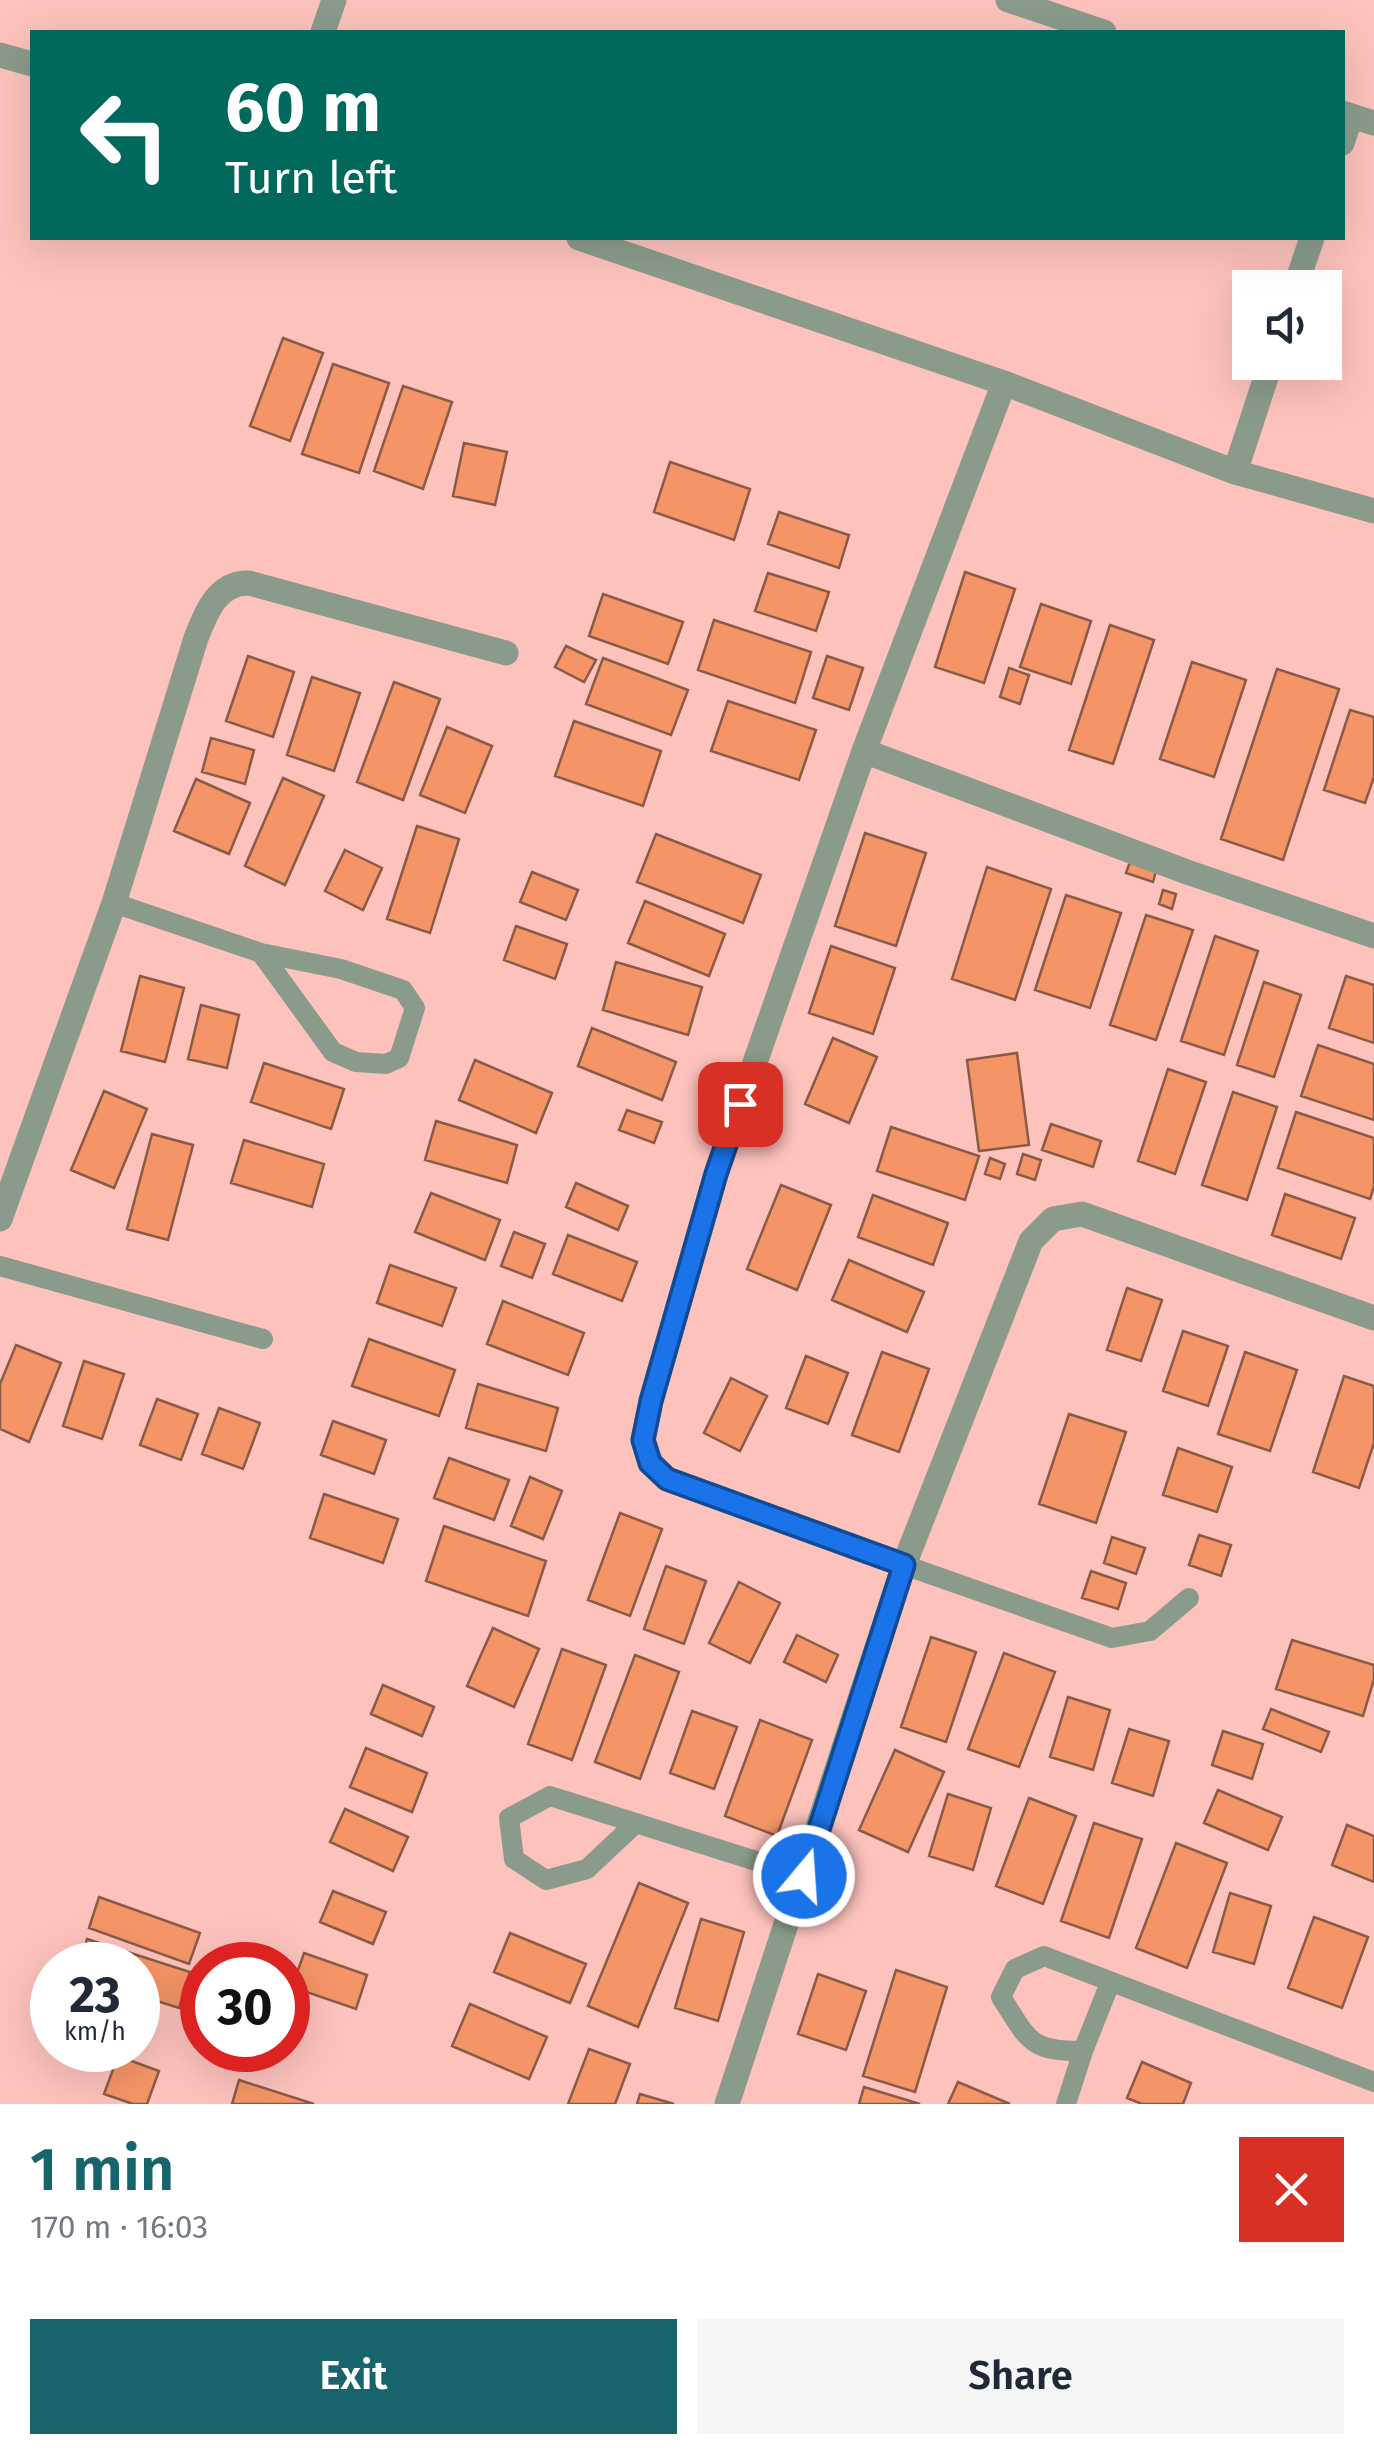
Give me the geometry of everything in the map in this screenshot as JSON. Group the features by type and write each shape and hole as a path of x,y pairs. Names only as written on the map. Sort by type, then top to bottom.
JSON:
{"street":[{"path":"324,30 334,0"},
{"path":"1008,0 1098,30"},
{"path":"0,55 30,63"},
{"path":"584,240 1004,383 1235,472 1374,511"},
{"path":"1302,270 1311,240"},
{"path":"1235,472 1265,380"},
{"path":"904,1565 667,1479 650,1463 643,1440 716,1174 864,752 1004,383"},
{"path":"0,1219 114,904 209,605 226,589 250,583 506,653"},
{"path":"864,752 1187,872 1374,936"},
{"path":"727,2104 904,1565 1031,1240 1053,1219 1082,1214 1374,1318"}],"lane":[{"path":"114,904 261,953 341,969 403,990 415,1008 399,1058 386,1064 356,1062 333,1052 261,953"},
{"path":"0,1266 263,1338"},
{"path":"904,1565 1112,1638 1150,1632 1189,1598"},
{"path":"636,1823 587,1869 546,1880 514,1860 509,1818 550,1796 636,1823 804,1876"},
{"path":"1083,2051 1056,2052 1029,2041 1001,1997 1015,1969 1044,1956 1374,2082"},
{"path":"1066,2104 1110,1983"}],"building":[{"path":"283,338 323,353 290,441 250,426"},
{"path":"333,364 389,383 359,473 302,454"},
{"path":"403,386 452,402 423,489 374,471"},
{"path":"464,443 507,452 495,505 453,496"},
{"path":"670,462 750,489 734,540 654,512"},
{"path":"779,512 849,535 839,568 768,544"},
{"path":"965,572 1015,589 984,683 935,667"},
{"path":"768,573 829,592 816,631 755,611"},
{"path":"603,594 683,622 668,664 589,636"},
{"path":"1041,604 1091,621 1071,684 1020,667"},
{"path":"714,620 811,652 795,703 698,670"},
{"path":"1110,625 1154,640 1113,764 1069,750"},
{"path":"566,646 596,660 584,682 555,667"},
{"path":"248,656 294,672 273,737 226,721"},
{"path":"827,656 863,668 849,710 813,698"},
{"path":"603,658 688,690 671,735 586,704"},
{"path":"1192,662 1246,680 1214,777 1160,759"},
{"path":"1009,668 1029,675 1020,704 1000,697"},
{"path":"1277,669 1339,689 1283,860 1221,839"},
{"path":"312,677 360,693 334,771 287,755"},
{"path":"394,682 440,699 403,800 357,782"},
{"path":"728,701 816,730 799,780 711,751"},
{"path":"1350,710 1374,717 1374,777 1365,803 1324,790"},
{"path":"574,721 661,751 643,806 555,776"},
{"path":"447,727 492,746 465,813 420,795"},
{"path":"211,738 254,750 245,784 202,772"},
{"path":"283,778 324,796 285,885 245,866"},
{"path":"196,779 250,803 229,854 174,831"},
{"path":"417,826 459,839 430,933 387,919"},
{"path":"865,833 926,853 896,946 835,926"},
{"path":"656,834 761,875 743,923 637,882"},
{"path":"345,850 382,868 363,910 325,891"},
{"path":"1130,862 1156,871 1153,882 1126,873"},
{"path":"987,867 1051,889 1015,1000 952,979"},
{"path":"532,872 578,890 566,920 520,902"},
{"path":"1163,890 1176,894 1172,909 1159,904"},
{"path":"1066,895 1121,913 1090,1008 1035,990"},
{"path":"645,901 725,934 709,976 628,943"},
{"path":"1146,915 1193,930 1156,1040 1110,1025"},
{"path":"516,926 567,944 555,979 504,960"},
{"path":"1215,936 1258,951 1224,1055 1181,1041"},
{"path":"831,946 895,968 873,1034 809,1013"},
{"path":"616,962 702,987 688,1035 603,1010"},
{"path":"140,976 184,988 165,1062 121,1051"},
{"path":"1346,976 1374,985 1374,1043 1329,1028"},
{"path":"1264,982 1301,995 1274,1077 1237,1065"},
{"path":"201,1005 239,1015 227,1068 188,1059"},
{"path":"592,1028 676,1062 662,1100 578,1066"},
{"path":"833,1038 877,1057 849,1123 805,1104"},
{"path":"1318,1045 1374,1064 1374,1120 1301,1096"},
{"path":"1017,1053 1029,1145 979,1151 967,1060"},
{"path":"475,1060 552,1093 536,1133 459,1100"},
{"path":"264,1063 344,1089 331,1129 251,1102"},
{"path":"1168,1069 1206,1082 1175,1174 1138,1161"},
{"path":"104,1091 147,1109 114,1188 71,1170"},
{"path":"1233,1092 1277,1107 1247,1200 1202,1185"},
{"path":"627,1110 662,1122 654,1143 619,1130"},
{"path":"1296,1112 1374,1138 1374,1186 1370,1199 1278,1168"},
{"path":"436,1121 517,1145 507,1183 425,1160"},
{"path":"1051,1124 1101,1141 1093,1167 1042,1150"},
{"path":"891,1127 979,1156 965,1200 877,1171"},
{"path":"152,1134 193,1145 168,1240 127,1229"},
{"path":"244,1140 324,1164 312,1207 231,1183"},
{"path":"1023,1154 1041,1160 1035,1180 1017,1174"},
{"path":"990,1158 1005,1164 1000,1179 985,1174"},
{"path":"576,1183 628,1206 618,1230 566,1207"},
{"path":"781,1185 831,1205 797,1290 747,1269"},
{"path":"431,1193 500,1220 485,1260 415,1232"},
{"path":"1285,1194 1355,1218 1341,1259 1272,1235"},
{"path":"873,1195 948,1223 933,1265 858,1237"},
{"path":"514,1232 545,1244 532,1278 501,1266"},
{"path":"568,1235 637,1262 622,1301 553,1274"},
{"path":"849,1260 924,1292 907,1332 832,1300"},
{"path":"390,1265 456,1288 442,1326 377,1303"},
{"path":"1127,1288 1162,1300 1141,1361 1107,1350"},
{"path":"503,1301 584,1333 568,1375 487,1344"},
{"path":"1183,1331 1228,1346 1208,1406 1163,1391"},
{"path":"369,1339 455,1370 439,1416 352,1386"},
{"path":"16,1345 61,1363 29,1442 0,1429 0,1384"},
{"path":"882,1352 929,1369 899,1452 852,1435"},
{"path":"1245,1352 1297,1370 1270,1451 1218,1434"},
{"path":"806,1356 848,1373 828,1424 786,1408"},
{"path":"84,1361 124,1374 102,1439 63,1426"},
{"path":"1344,1376 1374,1386 1374,1443 1359,1488 1313,1472"},
{"path":"731,1378 767,1396 740,1451 704,1433"},
{"path":"478,1384 558,1408 546,1451 466,1428"},
{"path":"157,1399 198,1414 181,1460 140,1445"},
{"path":"219,1408 260,1423 243,1469 202,1454"},
{"path":"1069,1414 1126,1432 1096,1523 1039,1504"},
{"path":"333,1421 386,1440 374,1474 321,1455"},
{"path":"1178,1448 1232,1467 1217,1512 1163,1495"},
{"path":"449,1458 509,1480 494,1520 434,1498"},
{"path":"530,1477 562,1491 543,1539 511,1526"},
{"path":"324,1494 398,1519 383,1563 310,1538"},
{"path":"620,1513 662,1529 630,1616 588,1600"},
{"path":"444,1526 546,1561 528,1616 426,1581"},
{"path":"1199,1535 1231,1545 1221,1576 1189,1565"},
{"path":"1112,1537 1145,1548 1136,1574 1104,1563"},
{"path":"666,1566 706,1581 684,1644 644,1629"},
{"path":"1091,1571 1126,1583 1118,1609 1082,1598"},
{"path":"739,1582 780,1603 750,1663 709,1643"},
{"path":"493,1628 539,1649 514,1707 467,1686"},
{"path":"797,1635 838,1655 826,1682 784,1662"},
{"path":"931,1637 976,1652 946,1742 901,1727"},
{"path":"1292,1640 1374,1665 1363,1716 1276,1689"},
{"path":"562,1649 606,1665 572,1760 528,1744"},
{"path":"1004,1653 1055,1672 1019,1767 968,1749"},
{"path":"635,1655 679,1672 640,1779 595,1762"},
{"path":"383,1685 434,1707 422,1736 371,1714"},
{"path":"1068,1697 1110,1710 1093,1770 1050,1757"},
{"path":"1271,1709 1329,1732 1321,1752 1263,1729"},
{"path":"692,1711 737,1727 714,1789 670,1773"},
{"path":"760,1720 812,1740 777,1836 725,1816"},
{"path":"1129,1729 1169,1741 1153,1796 1112,1783"},
{"path":"1223,1731 1263,1744 1252,1779 1212,1765"},
{"path":"366,1748 427,1773 412,1812 350,1787"},
{"path":"895,1750 944,1772 908,1852 859,1830"},
{"path":"1218,1790 1282,1817 1268,1850 1204,1823"},
{"path":"948,1794 991,1808 973,1870 929,1856"},
{"path":"1029,1798 1076,1816 1043,1904 996,1886"},
{"path":"345,1809 408,1837 393,1871 330,1842"},
{"path":"1094,1823 1142,1839 1109,1938 1061,1921"},
{"path":"1347,1825 1374,1836 1374,1882 1332,1865"},
{"path":"1176,1843 1227,1863 1187,1968 1136,1948"},
{"path":"639,1883 688,1903 638,2027 588,2006"},
{"path":"333,1891 386,1912 373,1944 320,1922"},
{"path":"1230,1893 1271,1906 1254,1964 1213,1952"},
{"path":"99,1897 200,1933 197,1942 180,1942 180,1961 160,1954 160,1942 128,1942 89,1928"},
{"path":"1314,1917 1368,1937 1342,2008 1288,1988"},
{"path":"701,1919 744,1932 718,2021 675,2008"},
{"path":"510,1933 586,1964 570,2003 494,1972"},
{"path":"310,1955 367,1975 356,2009 310,1993"},
{"path":"160,1962 180,1969 179,2008 160,2002"},
{"path":"896,1970 947,1987 915,2092 863,2076"},
{"path":"818,1974 866,1991 846,2050 798,2034"},
{"path":"470,2004 547,2037 529,2079 452,2046"},
{"path":"589,2049 630,2064 615,2104 568,2104"},
{"path":"1142,2062 1191,2083 1183,2104 1142,2104 1127,2098"},
{"path":"112,2072 159,2072 147,2104 133,2104 104,2094"},
{"path":"239,2080 314,2104 232,2104"},
{"path":"958,2082 1010,2104 948,2104"},
{"path":"864,2087 920,2104 859,2104"},
{"path":"640,2094 674,2104 637,2104"}],"route":[{"path":"740,1104 651,1401 644,1449 650,1463 667,1479 904,1565 804,1876"}]}
